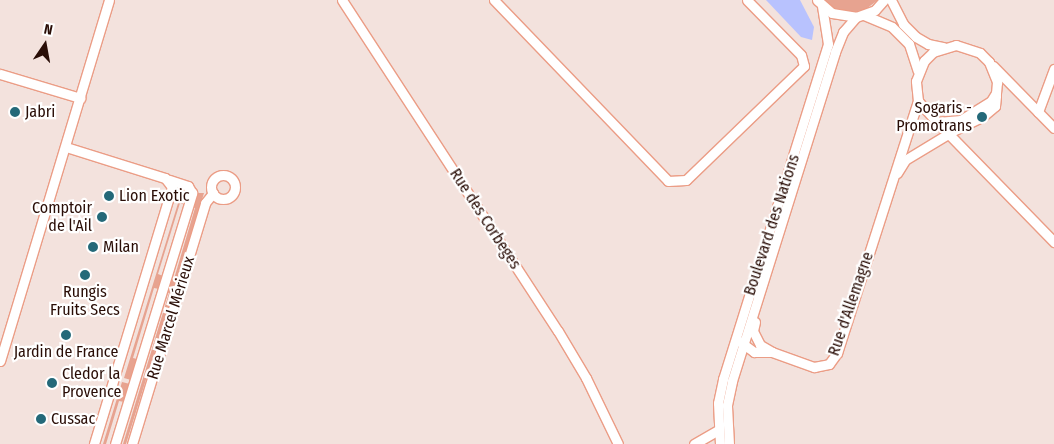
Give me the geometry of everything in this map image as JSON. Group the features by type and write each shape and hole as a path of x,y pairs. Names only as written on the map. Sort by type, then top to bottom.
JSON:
{"street":[{"path":"0,361 109,0"},
{"name":"Rue des Corbeges","path":"342,0 558,331 586,378 618,444"},
{"path":"494,0 668,181 686,180 804,66 801,55 747,0"},
{"name":"Boulevard des Nations","path":"729,444 726,405 743,344 835,52 843,32 860,16 884,0"},
{"path":"891,0 903,24 916,37 928,44 944,47 969,47 989,62 1054,128"},
{"path":"819,3 832,13 860,16 892,27 909,44 918,71 918,101 1054,242"},
{"name":"Boulevard des Nations","path":"720,444 718,430 723,379 828,44 819,3"},
{"path":"918,71 928,56 944,47"},
{"path":"938,122 961,120 991,101 996,93 994,71 989,62"},
{"path":"1038,112 1054,68"},
{"path":"0,74 80,98"},
{"name":"Rue d'Allemagne","path":"770,258 753,331 760,345 772,352 814,367 829,364 833,359 918,101"},
{"name":"Rue d'Allemagne","path":"890,186 905,160 948,134"},
{"path":"66,147 188,186 192,194 115,444"},
{"path":"94,444 171,192 168,180"},
{"name":"Rue Marcel Mérieux","path":"132,444 205,203 213,194"},
{"path":"743,344 739,341 757,272"},
{"name":"Rue d'Allemagne","path":"743,344 754,352 772,352"},
{"path":"694,444 718,430"}],"shaded area":[{"path":"823,0 878,0 866,9 850,13 834,9"},
{"path":"195,193 204,193 126,444 123,444 169,293 165,291 169,278 174,279 195,208 191,206"},
{"path":"179,200 185,205 180,203 158,274 163,276 159,289 154,288 133,358 137,359 131,380 124,378"},
{"path":"122,382 130,384 124,402 119,401 106,444 103,444"}],"water":[{"path":"766,0 800,0 814,27 812,40 801,37"}],"place":[{"name":"Jabri","path":"15,112"},
{"name":"Sogaris - Promotrans","path":"982,117"},
{"name":"Lion Exotic","path":"109,196"},
{"name":"Comptoir de l'Ail","path":"102,217"},
{"name":"Milan","path":"93,247"},
{"name":"Rungis Fruits Secs","path":"85,275"},
{"name":"Jardin de France","path":"66,335"},
{"name":"Cledor la Provence","path":"52,383"},
{"name":"Cussac","path":"41,419"}]}
